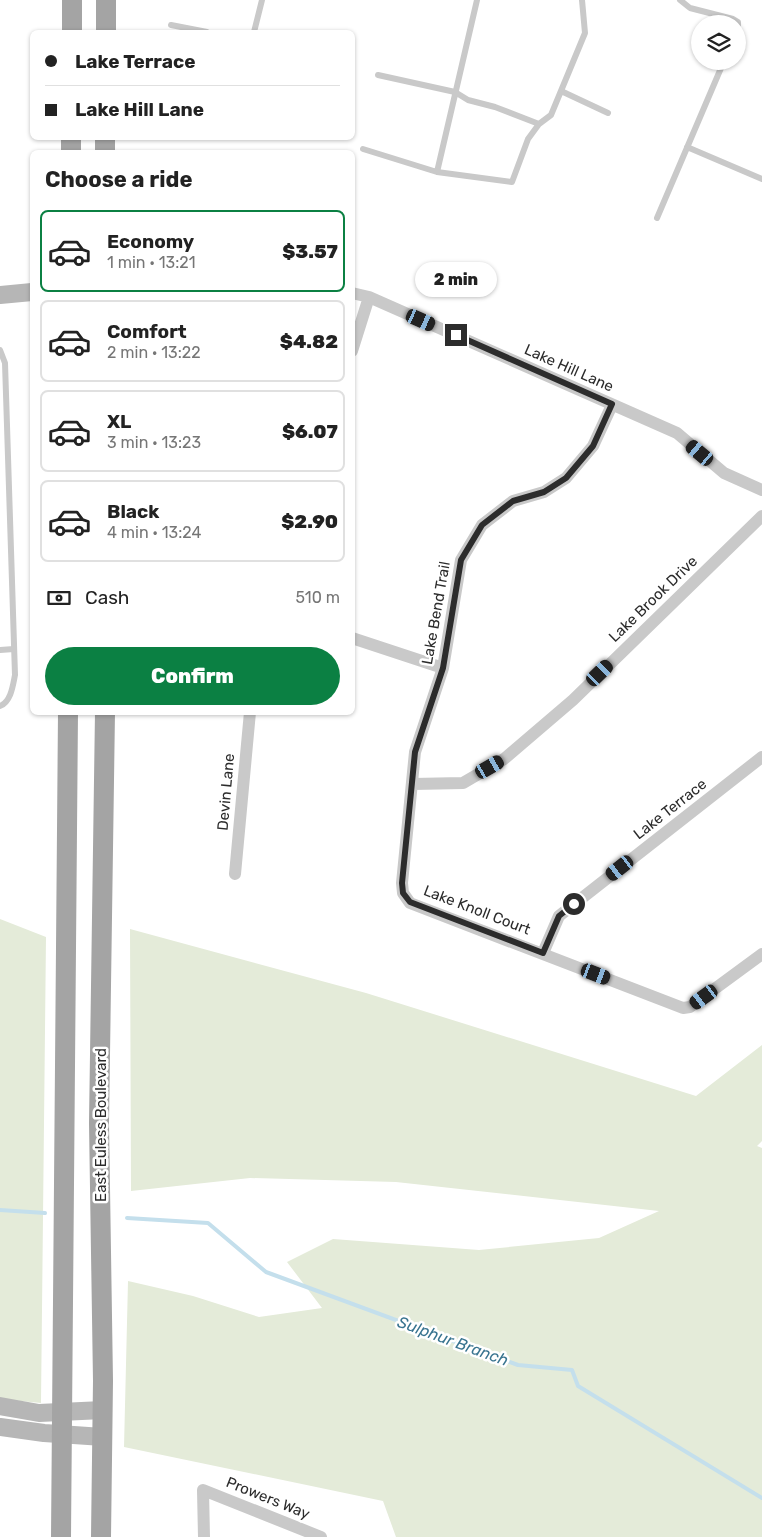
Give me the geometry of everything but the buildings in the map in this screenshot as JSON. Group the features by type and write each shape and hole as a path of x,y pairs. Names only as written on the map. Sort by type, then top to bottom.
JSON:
{"main road":[{"path":"72,0 72,30"},
{"path":"106,0 106,30"},
{"path":"62,1537 68,715"},
{"name":"East Euless Boulevard","path":"101,1537 103,1410 99,1123 105,715"}],"street":[{"path":"0,295 30,292"},
{"name":"Lake Hill Lane","path":"355,294 369,297 677,433 724,473 762,490"},
{"path":"355,341 369,297"},
{"name":"Lake Bend Trail","path":"403,893 402,883 415,752 443,668 461,560 482,525 513,501 544,492 566,478 593,446 612,404"},
{"name":"Lake Brook Drive","path":"413,784 463,783 504,759 573,700 762,516"},
{"path":"355,639 443,668"},
{"name":"Devin Lane","path":"235,874 250,715"},
{"name":"Lake Terrace","path":"543,953 559,916 762,757"},
{"name":"Lake Knoll Court","path":"403,893 410,902 683,1008 690,1007 762,954"},
{"path":"0,1406 40,1412 103,1410"},
{"path":"0,1427 62,1435 103,1437"},
{"name":"Prowers Way","path":"204,1537 204,1490 321,1537"}],"lane":[{"path":"254,30 262,0"},
{"path":"437,172 477,0"},
{"path":"363,148 437,172 512,182 528,139 539,124 551,115 584,33 582,0"},
{"path":"680,0 690,8 717,15"},
{"path":"171,25 197,30"},
{"path":"657,218 720,70"},
{"path":"378,74 455,92 468,100 495,107 539,124"},
{"path":"561,91 608,113"},
{"path":"687,148 762,179"},
{"path":"0,350 6,363 15,675 10,694 4,704 0,706"},
{"path":"0,650 14,649"}],"green space":[{"path":"0,919 46,937 41,1403 0,1399"},
{"path":"130,929 366,993 696,1096 762,1045 762,1141 757,1146 762,1148 762,1537 396,1537 383,1501 124,1447 128,1281 193,1296 259,1317 322,1308 287,1262 333,1239 479,1250 599,1238 659,1211 396,1182 250,1178 131,1191"}],"waterway":[{"name":"Sulphur Branch","path":"0,1210 45,1213"},
{"name":"Sulphur Branch","path":"127,1218 208,1223 266,1272 518,1365 572,1370 578,1386 762,1498"}],"route":[{"path":"456,335 612,404 593,446 566,478 544,492 513,501 482,525 461,560 443,668 415,752 402,883 403,893 410,902 543,953 559,916 574,904"}]}
